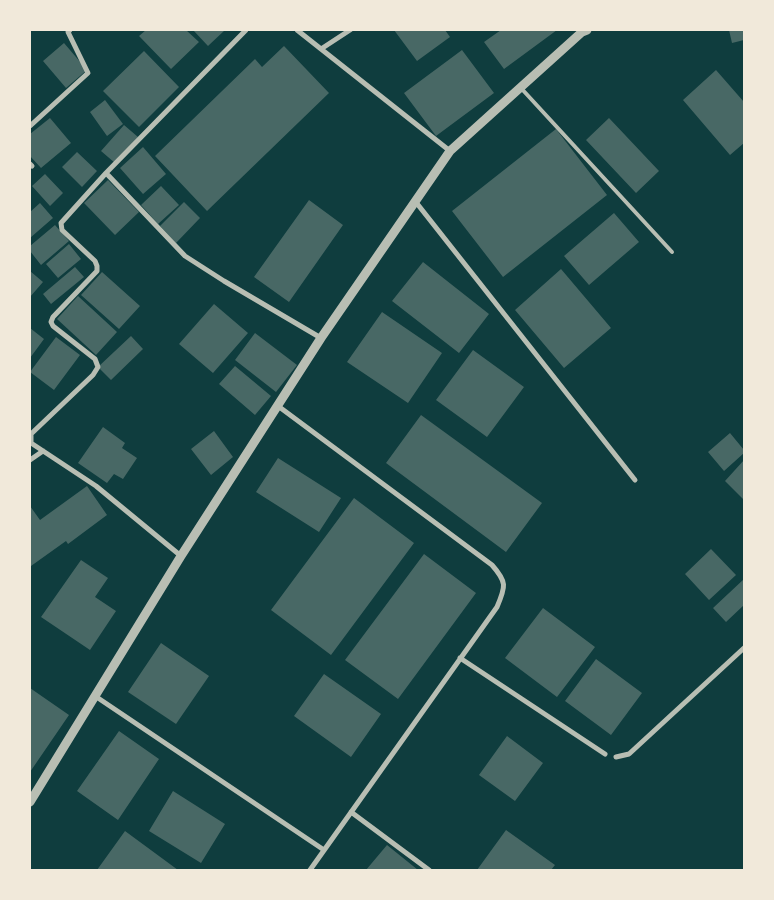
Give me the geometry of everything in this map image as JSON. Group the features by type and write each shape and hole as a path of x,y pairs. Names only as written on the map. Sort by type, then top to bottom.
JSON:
{"street":[{"path":"30,126 88,73 68,32 70,30"},
{"path":"180,556 96,486 32,442 31,434 94,375 98,366 95,359 52,326 50,322 96,270 97,266 95,260 61,226 61,223 106,173 246,30"},
{"path":"297,30 450,151"},
{"path":"321,49 350,30"},
{"path":"30,802 180,556 321,338 450,151 582,32 587,30"},
{"path":"106,173 185,256 321,338"},
{"path":"415,201 635,480"},
{"path":"278,406 492,565 502,576 504,591 497,607 310,870"},
{"path":"30,460 43,451"},
{"path":"616,757 629,754 744,648"},
{"path":"460,658 605,754"},
{"path":"95,696 324,850"},
{"path":"351,812 429,870"}],"lane":[{"path":"520,87 672,252"}],"building":[{"path":"146,30 186,30 199,42 171,69 139,36"},
{"path":"193,30 225,30 208,46"},
{"path":"394,30 445,30 450,37 417,61"},
{"path":"501,30 557,30 504,69 484,42"},
{"path":"729,30 744,30 744,40 732,43"},
{"path":"64,43 87,70 66,88 43,61"},
{"path":"284,46 329,93 207,211 155,156 255,59 262,67"},
{"path":"462,50 494,93 436,136 404,93"},
{"path":"144,51 179,87 139,127 103,91"},
{"path":"716,70 744,102 744,143 730,155 683,100"},
{"path":"105,100 123,124 107,136 90,112"},
{"path":"50,118 71,143 41,168 30,156 30,134"},
{"path":"609,118 659,171 636,193 586,140"},
{"path":"124,125 138,137 115,163 101,151"},
{"path":"556,129 607,195 503,277 452,211"},
{"path":"143,147 166,174 143,194 120,168"},
{"path":"77,152 97,171 82,187 62,167"},
{"path":"45,174 63,193 50,206 32,186"},
{"path":"108,180 139,212 115,235 84,203"},
{"path":"161,186 179,205 158,224 141,205"},
{"path":"309,200 343,225 289,302 254,277"},
{"path":"184,202 200,218 176,243 160,226"},
{"path":"40,203 53,218 30,238 30,212"},
{"path":"614,213 639,242 589,285 564,256"},
{"path":"55,225 69,241 41,265 30,251 30,246"},
{"path":"69,244 81,259 58,278 46,264"},
{"path":"423,262 489,314 459,353 392,301"},
{"path":"75,267 84,277 51,304 43,294"},
{"path":"561,269 611,328 564,368 515,310"},
{"path":"30,271 43,282 30,297"},
{"path":"102,272 140,306 119,329 81,295"},
{"path":"78,296 117,332 96,355 57,319"},
{"path":"214,304 248,333 213,373 179,344"},
{"path":"382,312 442,353 408,403 347,362"},
{"path":"30,328 44,339 30,358"},
{"path":"255,333 297,365 276,392 235,360"},
{"path":"131,336 143,349 111,380 98,367"},
{"path":"56,337 80,355 54,390 30,372"},
{"path":"473,350 524,387 487,437 436,400"},
{"path":"235,366 271,396 255,415 219,384"},
{"path":"421,415 542,503 506,552 386,463"},
{"path":"103,427 125,443 122,448 137,458 123,479 114,474 107,483 78,463"},
{"path":"214,431 233,457 211,475 191,449"},
{"path":"730,433 744,450 744,453 724,471 708,452"},
{"path":"278,458 341,498 319,532 256,492"},
{"path":"744,460 744,500 725,481"},
{"path":"87,486 107,515 68,544 66,541 31,566 30,506 40,520"},
{"path":"354,498 414,543 331,655 271,610"},
{"path":"711,549 736,575 709,600 685,574"},
{"path":"424,554 476,593 398,699 345,660"},
{"path":"81,560 108,578 95,597 116,611 90,650 41,617"},
{"path":"744,579 744,605 726,622 713,608"},
{"path":"543,608 595,647 557,697 505,658"},
{"path":"161,643 209,676 176,724 128,692"},
{"path":"596,659 642,693 611,735 565,701"},
{"path":"324,674 381,714 351,757 294,716"},
{"path":"30,688 69,715 30,772"},
{"path":"119,731 159,759 118,820 77,791"},
{"path":"507,736 543,763 515,801 479,775"},
{"path":"173,791 225,824 201,863 149,831"},
{"path":"506,830 555,865 551,870 477,870"},
{"path":"125,831 178,870 97,870"},
{"path":"387,845 418,870 366,870"}]}
